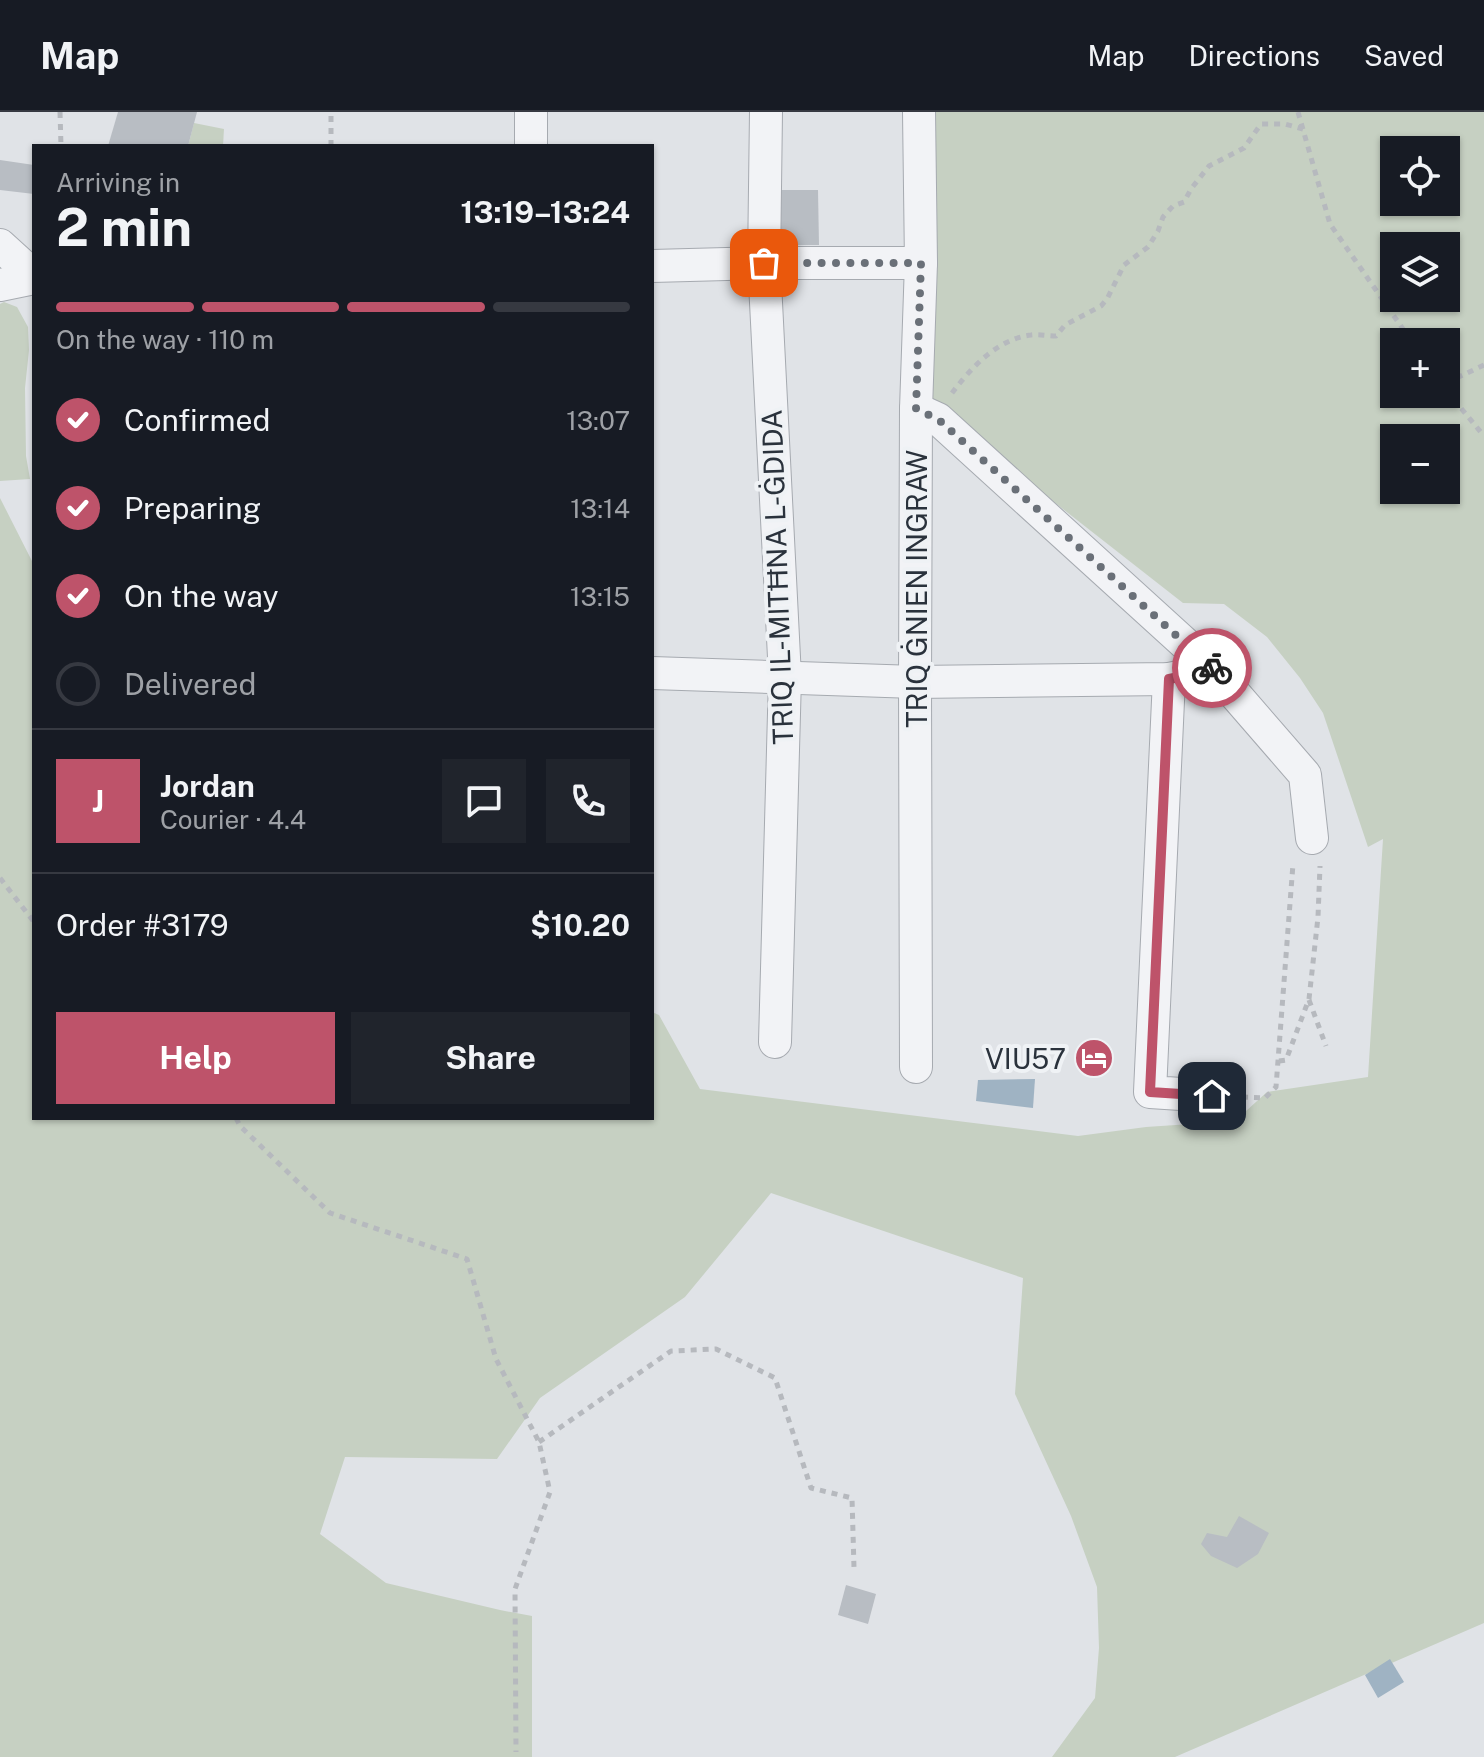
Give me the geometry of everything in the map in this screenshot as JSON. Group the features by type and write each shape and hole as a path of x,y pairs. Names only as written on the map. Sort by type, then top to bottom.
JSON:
{"street":[{"path":"531,112 531,144"},
{"name":"TRIQ IL-MITĦNA L-ĠDIDA","path":"766,112 764,263 785,677 775,1042"},
{"name":"TRIQ ĠNIEN INGRAW","path":"916,1067 915,682 927,414 919,112"},
{"path":"0,245 32,275"},
{"path":"654,266 921,263"},
{"path":"0,285 32,277"},
{"path":"927,414 1214,670 1305,775 1303,851"},
{"path":"654,673 915,682 1169,679 1214,670"},
{"path":"1169,679 1150,1092 1212,1096"}],"path":[{"path":"60,112 61,144"},
{"path":"331,112 331,144"},
{"path":"1298,112 1330,224 1402,328"},
{"path":"927,414 949,397 972,367 1005,343 1031,335 1056,336 1065,325 1101,306 1124,265 1148,247 1163,217 1173,206 1184,202 1209,166 1244,148 1261,124 1285,124 1303,129"},
{"path":"1460,376 1484,365"},
{"path":"1460,407 1484,436"},
{"path":"1279,1061 1286,1060 1309,999 1320,868 1303,851"},
{"path":"1276,1087 1303,851"},
{"path":"0,878 32,919"},
{"path":"1309,999 1326,1046"},
{"path":"237,1120 330,1213 467,1259 496,1359 539,1442 550,1492 515,1589 516,1752"},
{"path":"539,1442 671,1351 716,1349 775,1378 811,1488 852,1498 854,1568"}],"green space":[{"path":"921,112 1484,112 1484,1623 1175,1757 1052,1757 1095,1698 1099,1648 1097,1587 1071,1516 1015,1394 1023,1278 771,1193 685,1297 540,1398 497,1459 345,1457 320,1534 386,1583 532,1616 532,1757 0,1757 0,498 32,561 32,1120 654,1120 654,1013 659,1015 700,1089 1078,1136 1146,1127 1235,1121 1267,1092 1368,1077 1383,839 1368,847 1323,713 1300,678 1267,637 1224,604 1183,603 930,405"},
{"path":"194,123 224,129 223,144 189,144"},
{"path":"4,302 17,307 28,327 25,388 26,456 30,479 0,481 0,304"}],"water":[{"path":"1035,1079 1033,1108 976,1101 978,1080"},
{"path":"1390,1659 1404,1682 1378,1698 1365,1675"}],"building":[{"path":"118,112 197,112 189,144 109,144"},
{"path":"0,160 32,165 32,194 0,190"},
{"path":"767,190 818,190 819,245 768,245"},
{"path":"1239,1516 1269,1533 1258,1554 1237,1568 1211,1556 1201,1544 1207,1533 1227,1537"},
{"path":"846,1585 876,1594 868,1624 838,1615"}],"way so far":[{"path":"764,263 921,263 916,409 938,419 1212,668"}],"place":[{"name":"VIU57","path":"1094,1058"}],"route":[{"path":"1212,668 1214,670 1169,679 1150,1092 1212,1096"}]}
